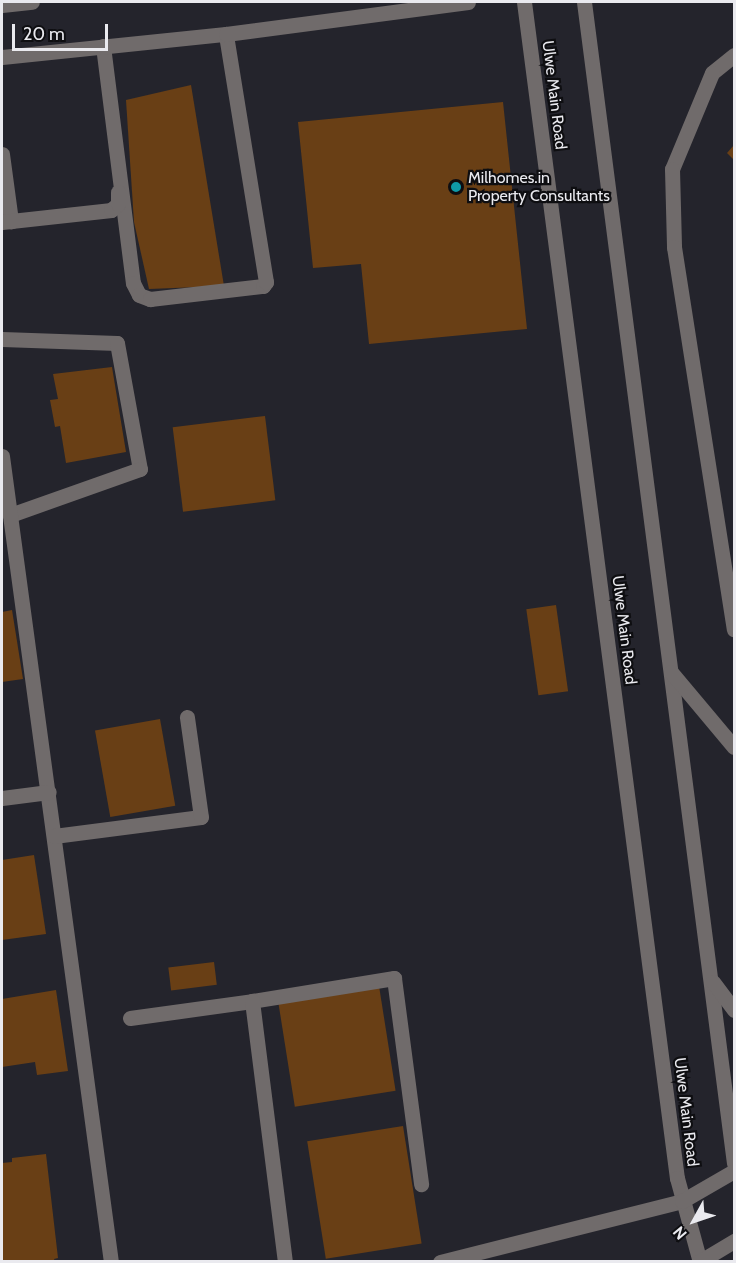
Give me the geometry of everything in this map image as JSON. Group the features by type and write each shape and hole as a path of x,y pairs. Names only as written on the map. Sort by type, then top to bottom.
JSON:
{"street":[{"path":"2,5 32,2"},
{"path":"2,57 226,34 468,2"},
{"name":"Ulwe Main Road","path":"524,2 682,1201 700,1261"},
{"path":"584,2 735,1163"},
{"path":"100,46 133,283 139,295 150,299 263,286 266,282 226,34"},
{"path":"2,154 7,221 111,210 118,204 100,46"},
{"path":"735,55 712,73 672,169 674,247 735,629"},
{"path":"2,339 117,343 140,469 10,514"},
{"path":"2,456 111,1262"},
{"path":"671,671 735,747"},
{"path":"54,836 201,817 187,717"},
{"path":"2,798 49,792"},
{"path":"130,1018 394,978 421,1184"},
{"path":"711,980 735,1010"},
{"path":"252,1001 285,1262"},
{"path":"440,1262 682,1201 735,1171"},
{"path":"700,1261 735,1241"}],"building":[{"path":"191,85 224,286 149,289 134,222 126,100"},
{"path":"503,102 527,329 369,344 361,264 313,268 298,122"},
{"path":"734,145 734,160 727,153"},
{"path":"112,367 126,452 66,463 60,426 55,427 50,400 58,399 53,374"},
{"path":"265,416 275,500 183,512 173,427"},
{"path":"556,605 568,691 538,695 526,609"},
{"path":"12,610 23,679 2,682 2,612"},
{"path":"160,719 175,806 110,817 95,730"},
{"path":"34,855 46,934 2,940 2,860"},
{"path":"214,962 217,985 171,990 168,968"},
{"path":"379,986 396,1091 295,1107 278,1002"},
{"path":"56,990 68,1071 37,1075 35,1062 2,1067 2,999"},
{"path":"403,1126 422,1244 326,1259 307,1141"},
{"path":"46,1154 58,1258 54,1259 55,1262 2,1262 2,1163 12,1162 12,1158"}],"place":[{"name":"Milhomes.in Property Consultants","path":"456,187"}]}
